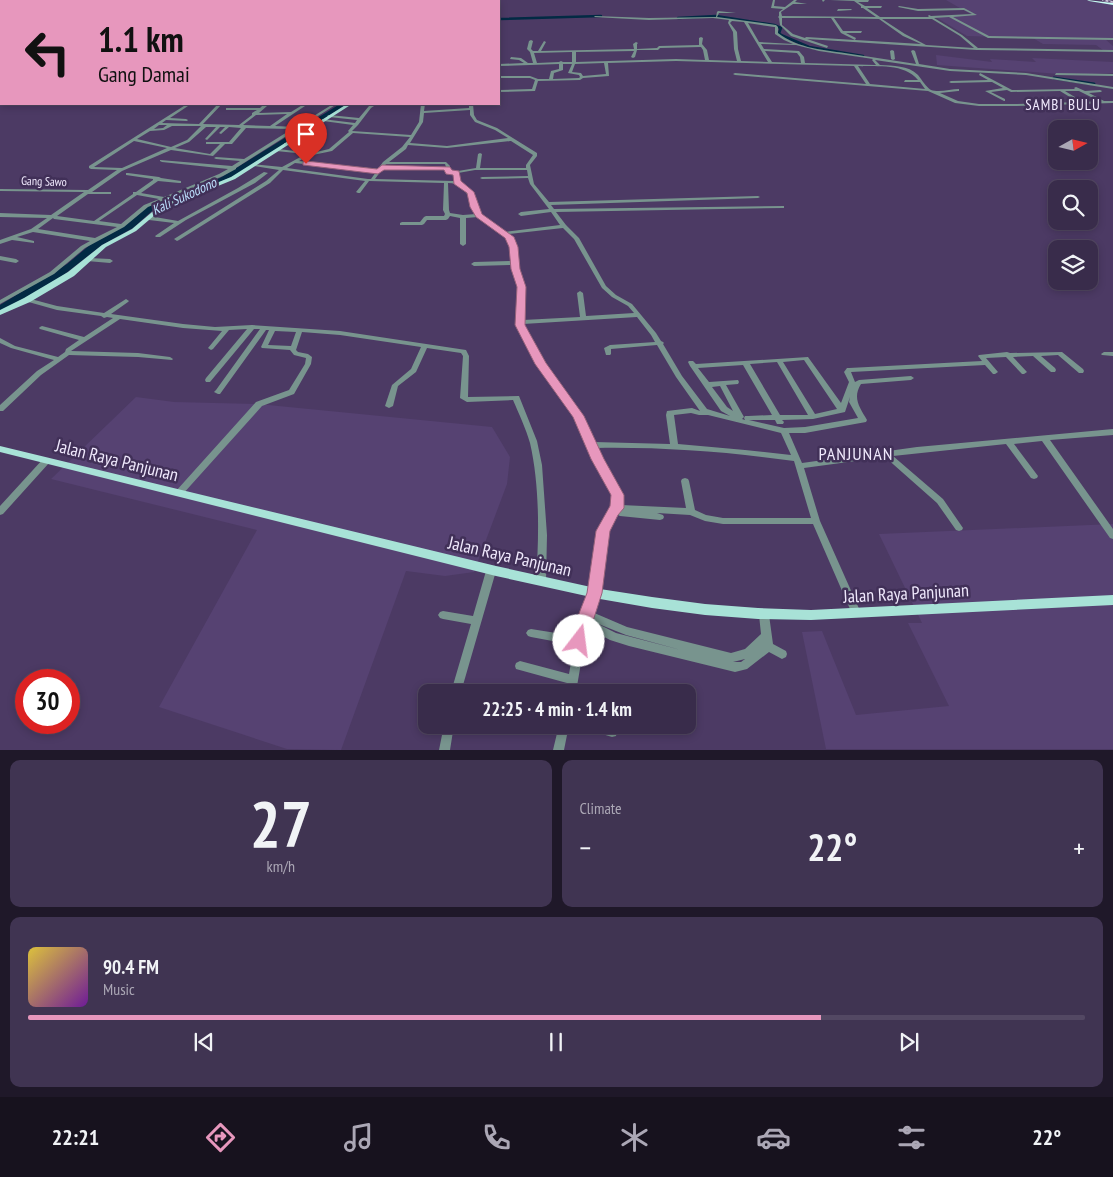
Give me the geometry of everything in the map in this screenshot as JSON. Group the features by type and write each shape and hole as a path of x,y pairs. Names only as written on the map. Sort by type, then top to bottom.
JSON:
{"highway":[{"path":"1094,0 1113,4"},
{"path":"1094,0 1113,4"}],"main road":[{"path":"0,312 27,300 71,274 104,246 134,230 160,208 222,183 254,165 348,105"},
{"name":"Jalan Raya Panjunan","path":"0,449 42,465 179,493 489,576 541,581 595,593 678,607 764,615 811,616 1113,600"}],"street":[{"path":"781,25 780,12 796,0"},
{"path":"831,0 860,2"},
{"path":"880,0 903,1"},
{"path":"785,8 772,7 773,1 806,4"},
{"path":"844,1 868,1"},
{"path":"855,1 910,38 930,47"},
{"path":"907,5 964,37 978,49"},
{"path":"862,7 881,7"},
{"path":"833,19 931,18 976,15 964,9 899,7"},
{"path":"851,10 840,10 854,18"},
{"path":"717,16 718,12 736,12 733,20 729,22 735,32 739,61"},
{"path":"615,17 717,16 733,20"},
{"path":"779,17 825,16 842,20"},
{"path":"949,16 988,37"},
{"path":"595,17 649,20 713,17 781,25 797,37 825,49 874,58 894,59 917,65"},
{"path":"833,19 842,32 865,42"},
{"path":"746,21 770,62"},
{"path":"746,21 776,26 778,35 800,45"},
{"path":"842,32 861,32"},
{"path":"797,37 999,50 1113,50"},
{"path":"964,37 970,37"},
{"path":"979,37 1113,38"},
{"path":"701,38 701,46 705,50 707,60"},
{"path":"1102,38 1113,46"},
{"path":"827,72 822,56 828,39"},
{"path":"532,41 529,49 532,52 535,63"},
{"path":"846,41 848,52"},
{"path":"539,52 544,42"},
{"path":"860,42 864,55"},
{"path":"633,57 634,44 636,43"},
{"path":"758,43 800,45 917,65 977,72 1015,73 1112,84"},
{"path":"894,44 896,48 920,50"},
{"path":"578,45 582,51"},
{"path":"532,52 635,50 701,46"},
{"path":"674,47 676,60"},
{"path":"612,50 612,61"},
{"path":"762,50 797,51 808,71"},
{"path":"999,50 1008,53"},
{"path":"892,51 894,59"},
{"path":"913,51 917,65"},
{"path":"574,52 574,62 570,73 580,74 582,78"},
{"path":"593,62 594,57"},
{"path":"511,58 520,59 527,64"},
{"path":"874,58 879,66"},
{"path":"500,65 561,62 707,60 879,66 907,68 922,81 928,90"},
{"path":"551,80 552,72 561,70 561,62"},
{"path":"500,77 551,80 608,75 606,62"},
{"path":"784,62 789,78"},
{"path":"500,70 526,68 527,64"},
{"path":"855,65 869,85"},
{"path":"977,72 1012,92 1080,90"},
{"path":"1015,73 1058,77 1113,75"},
{"path":"735,74 928,90 961,103 1113,102"},
{"path":"1102,75 1112,84"},
{"path":"1058,77 1104,102"},
{"path":"500,90 536,89 538,80"},
{"path":"905,81 922,81"},
{"path":"951,82 992,81"},
{"path":"500,82 522,82"},
{"path":"1105,86 1112,84"},
{"path":"1004,100 987,91 1007,89"},
{"path":"1059,90 1081,103"},
{"path":"1039,91 1046,95"},
{"path":"1086,92 1100,91"},
{"path":"936,92 958,92 943,95"},
{"path":"1053,99 1060,103"},
{"path":"122,169 92,167 187,105"},
{"path":"0,241 33,230 122,169 190,140 219,105"},
{"path":"220,125 208,141 231,142 253,114 264,105"},
{"path":"272,126 305,105"},
{"path":"0,302 52,273 79,250 122,226 142,208 213,179 234,168 333,105"},
{"path":"352,132 349,131 373,105"},
{"path":"358,192 407,144 421,122 424,105"},
{"path":"422,112 471,106 472,115 476,121 496,129 535,154 528,165 532,184 581,246 604,286 614,296 630,305 661,343 679,377 707,413"},
{"path":"226,109 284,109"},
{"path":"212,114 219,112"},
{"path":"253,114 293,113"},
{"path":"326,118 361,119"},
{"path":"326,118 357,124"},
{"path":"166,119 186,120"},
{"path":"158,124 296,128"},
{"path":"149,130 164,130 172,124"},
{"path":"221,133 228,126"},
{"path":"388,135 391,130"},
{"path":"177,239 268,182 282,169 305,155 332,149 352,132 411,136"},
{"path":"407,144 447,147 513,139"},
{"path":"133,140 208,155 214,154 224,143"},
{"path":"262,142 273,143"},
{"path":"286,144 312,147"},
{"path":"184,151 195,146"},
{"path":"278,150 315,154"},
{"path":"162,152 177,154"},
{"path":"478,168 480,154"},
{"path":"208,155 202,160 239,164"},
{"path":"216,158 245,160"},
{"path":"162,161 234,168"},
{"path":"295,162 382,167 447,168 448,172 456,173 478,168 529,169"},
{"path":"254,165 370,180 457,182 470,192 478,215 506,233 513,247 514,263 522,287 519,322 541,364 578,416 591,445 617,492 615,510 602,538 595,593 585,618 579,641 572,684"},
{"path":"158,236 177,222 244,188 266,173"},
{"path":"456,173 457,182"},
{"path":"96,221 159,177 128,174"},
{"path":"482,178 530,177"},
{"path":"155,179 179,182"},
{"path":"446,182 446,210 448,214"},
{"name":"Gang Sawo","path":"0,190 109,193"},
{"path":"134,193 164,198"},
{"path":"547,204 758,197"},
{"path":"521,214 782,207"},
{"path":"448,214 463,217 478,215"},
{"path":"408,219 446,218 448,214"},
{"path":"0,215 54,217 96,221 122,226"},
{"path":"463,217 463,244"},
{"path":"149,218 177,222"},
{"path":"402,224 422,223 425,219"},
{"path":"506,233 564,226"},
{"path":"33,230 96,240"},
{"path":"10,239 32,242"},
{"path":"0,258 16,261"},
{"path":"89,260 110,261"},
{"path":"474,264 514,263"},
{"path":"580,293 583,318"},
{"path":"27,300 57,308 104,316 207,329 252,327 340,333 465,352 463,395 467,400 516,398 533,441 538,465 543,535 541,581"},
{"path":"104,316 126,301"},
{"path":"519,322 637,315"},
{"path":"0,409 39,374 68,353 68,350 117,318"},
{"path":"208,380 252,327"},
{"path":"42,328 84,339"},
{"path":"211,348 227,328"},
{"path":"218,392 264,328"},
{"path":"273,329 264,347 293,348"},
{"path":"179,493 259,404 287,394 294,389 308,364 309,357 296,354 293,348 300,330"},
{"path":"0,340 13,347 60,359"},
{"path":"608,354 608,347 661,343"},
{"path":"389,406 395,385 414,370 425,345"},
{"path":"68,353 138,355 170,359"},
{"path":"995,372 986,363 982,355 1062,353 1081,370"},
{"path":"1007,354 1024,372"},
{"path":"1035,354 1053,370"},
{"path":"1104,354 1113,354"},
{"path":"807,359 842,410 813,417 778,419 740,417 726,411 692,364 807,359"},
{"path":"779,360 813,417"},
{"path":"745,362 784,430 798,462 816,521 856,613"},
{"path":"842,410 852,382 847,372 849,370 986,363"},
{"path":"674,446 670,414 692,410 699,414 707,413 784,430 805,430 862,420 853,402 857,384 864,381 911,378"},
{"path":"706,385 736,382"},
{"path":"722,384 740,417"},
{"path":"591,445 674,446 750,452 798,462 1113,432"},
{"path":"1044,438 1108,524 1113,536"},
{"path":"1008,442 1034,476"},
{"path":"886,454 940,501 959,528"},
{"path":"0,512 42,465"},
{"path":"685,481 691,512"},
{"path":"615,510 691,512 705,518 723,521 816,521"},
{"path":"615,510 660,517"},
{"path":"458,684 489,576"},
{"path":"443,615 476,621"},
{"path":"764,615 768,641 782,654"},
{"path":"585,618 613,637 663,649 695,653 735,667 743,666 768,641"},
{"path":"531,633 579,641"},
{"path":"520,666 573,680"},
{"path":"444,750 447,734"},
{"path":"558,750 562,734"}],"shaded area":[{"path":"946,0 1086,0 1113,5 1113,39 1105,39 1113,46 1113,50 1103,50 1096,45 1043,44 1033,38 967,36 934,16 972,15"},
{"path":"936,55 992,62 990,59 1036,62 1032,58 1113,62 1113,73 1073,75 937,65"},
{"path":"136,397 174,402 258,404 492,427 510,457 507,484 474,572 445,576 406,571 341,750 287,749 159,707 257,530 51,479"},
{"path":"1113,524 1113,749 826,749 802,632 822,631 856,715 949,706 908,623 922,623 879,534"}],"water":[{"name":"Kali Sukodono","path":"338,105 345,105 236,175 152,211 133,228 102,245 52,284 0,311 0,305 67,264 91,244 126,224 139,211 154,202 220,178"}],"waterway":[{"path":"500,19 601,16"},
{"path":"678,18 716,16 774,25 781,28 779,33 781,35 809,47 863,56"},
{"path":"1054,78 1094,84"}],"railway":[{"path":"1103,0 1113,2"}],"district":[{"name":"SAMBI BULU","path":"1063,104"},
{"name":"PANJUNAN","path":"856,453"}],"route":[{"path":"306,164 378,171 382,167 447,168 448,172 456,173 457,182 470,192 477,214 509,237 513,247 515,269 522,287 520,325 541,364 578,416 598,459 618,495 617,508 612,512 603,531 595,593 584,621 579,641"}]}
